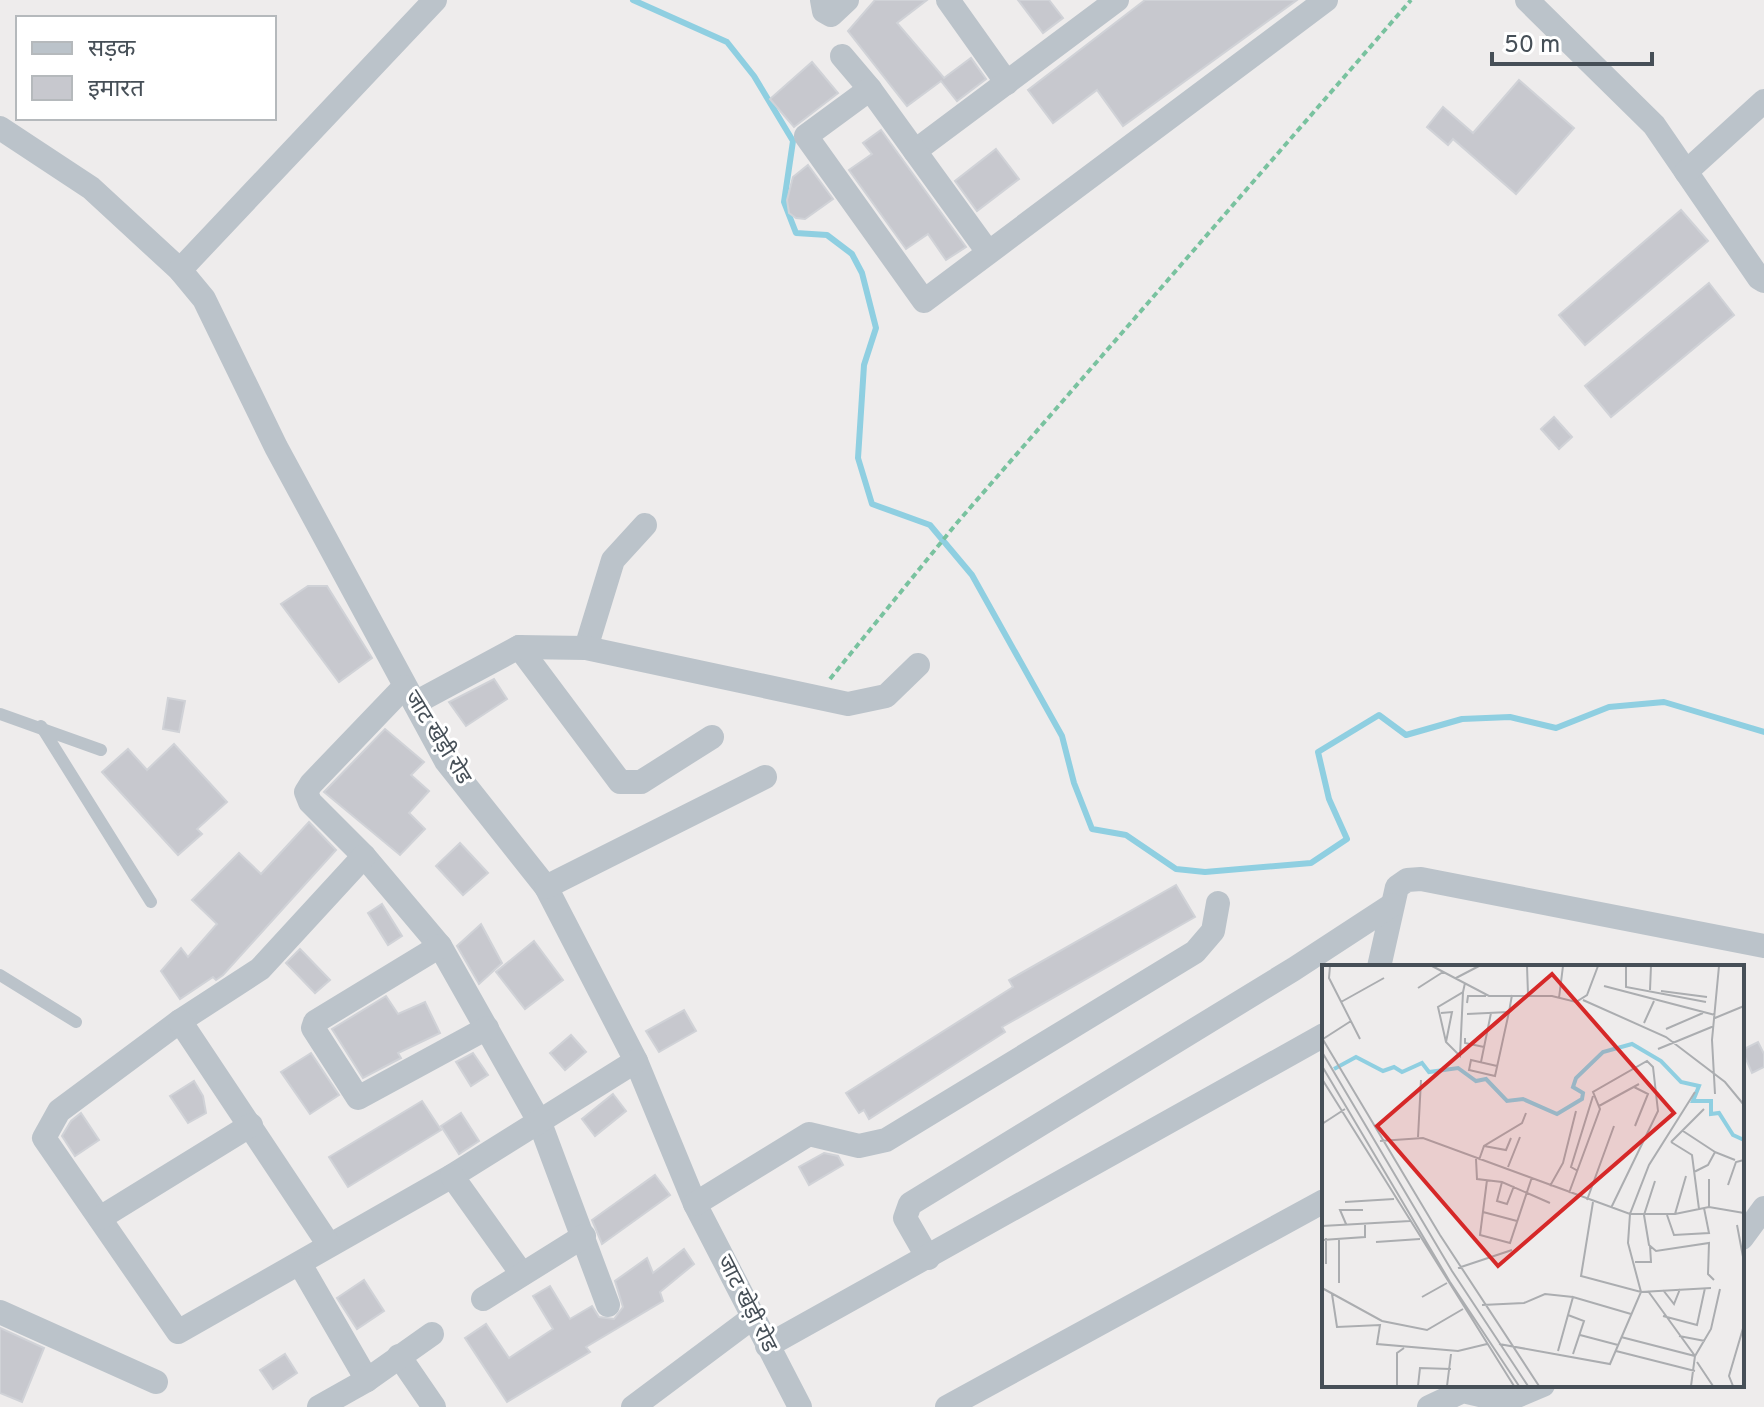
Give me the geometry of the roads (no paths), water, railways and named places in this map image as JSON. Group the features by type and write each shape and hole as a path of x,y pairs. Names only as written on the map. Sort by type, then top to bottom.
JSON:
{"street":[{"path":"180,270 435,0"},
{"path":"822,0 824,11 831,15 847,0"},
{"path":"948,0 1007,83"},
{"path":"915,151 1117,0"},
{"path":"1527,0 1654,125 1764,281"},
{"path":"870,89 806,136 924,301 1322,1"},
{"path":"842,56 870,89 988,252"},
{"path":"1686,172 1764,101"},
{"name":"जाट खेड़ी रोड","path":"0,128 91,188 180,270 204,299 276,447 446,761 546,887 636,1061 695,1204 800,1407"},
{"path":"586,648 613,560 645,525"},
{"path":"519,647 620,782 641,782 712,737"},
{"path":"608,1305 540,1123 440,946 364,856 310,802 306,792 410,695 519,647 586,648 848,704 869,702 895,690 918,665"},
{"path":"546,887 765,777"},
{"path":"364,856 260,969 180,1021 59,1111 44,1138 178,1332 452,1176 636,1061"},
{"path":"1379,965 1397,887 1407,880 1421,879 1764,946"},
{"path":"695,1204 809,1134 859,1146 886,1140 1195,952 1213,931 1218,903"},
{"path":"928,1258 905,1218 910,1204 1294,969 1392,905"},
{"path":"440,946 315,1022 313,1028 358,1098 487,1028"},
{"path":"180,1021 329,1245"},
{"path":"767,1346 1322,1036"},
{"path":"100,1218 251,1125"},
{"path":"452,1176 522,1274"},
{"path":"947,1407 1322,1202"},
{"path":"1744,1235 1764,1208"},
{"path":"483,1299 584,1236"},
{"path":"300,1264 367,1380"},
{"path":"0,1312 156,1382"},
{"path":"633,1407 752,1318"},
{"path":"319,1407 367,1380 432,1334"},
{"path":"399,1356 434,1407"},
{"path":"1429,1407 1463,1391 1505,1401 1538,1387"}],"lane":[{"path":"0,714 41,726 101,750"},
{"path":"41,726 151,902"},
{"path":"0,975 76,1022"}],"waterway":[{"path":"633,0 727,42 754,76 793,141 784,202 796,233 827,235 852,254 862,273 876,328 864,365 858,458 872,504 930,525 972,575 1062,736 1074,783 1092,829 1126,835 1176,869 1205,872 1311,863 1347,839 1329,799 1318,752 1379,715 1406,735 1462,719 1510,717 1556,728 1609,707 1664,702 1764,732"}]}
